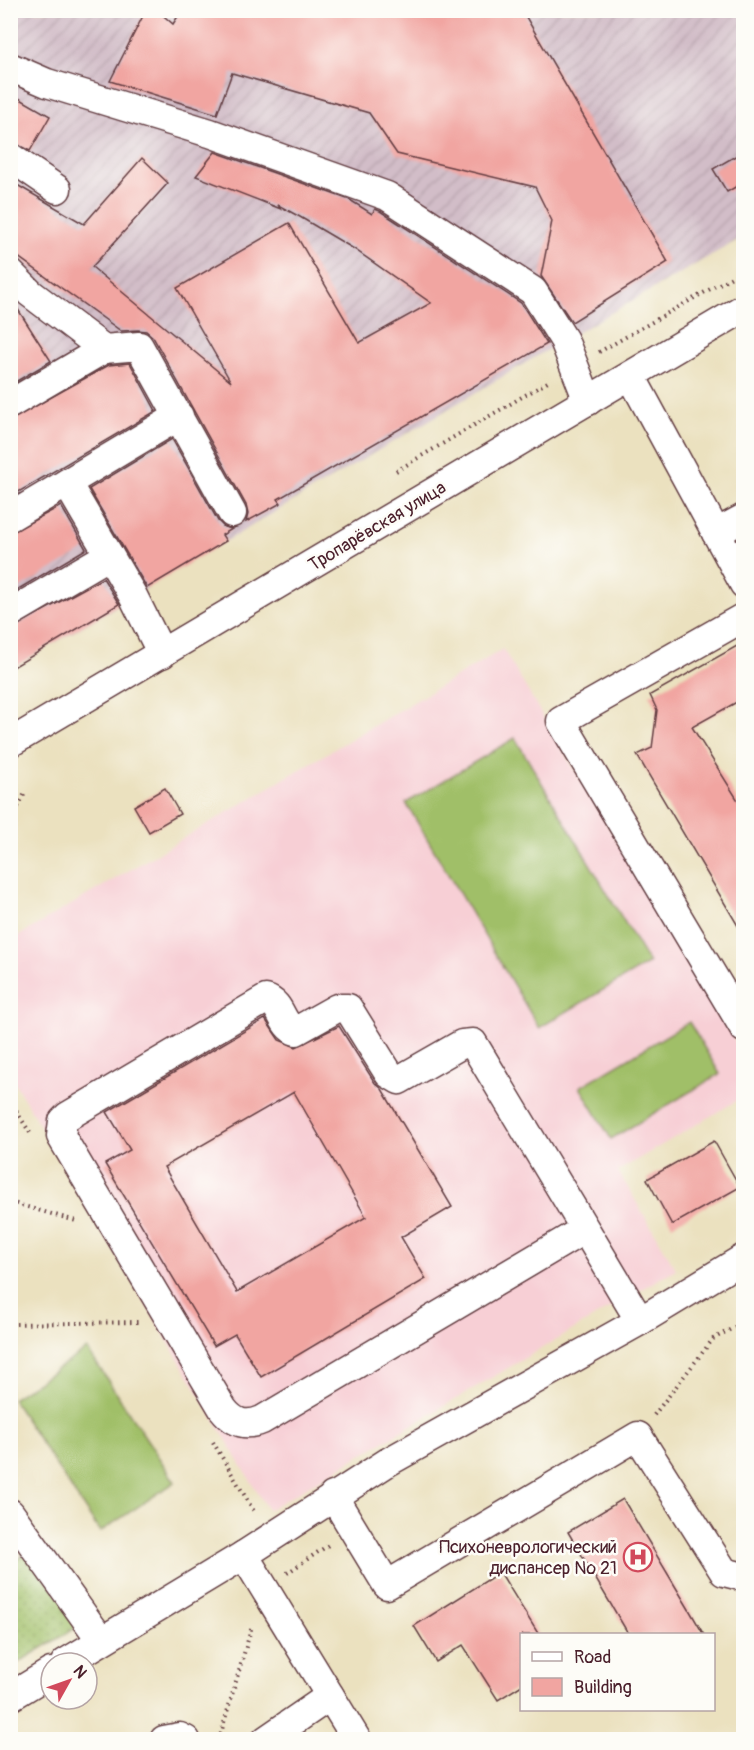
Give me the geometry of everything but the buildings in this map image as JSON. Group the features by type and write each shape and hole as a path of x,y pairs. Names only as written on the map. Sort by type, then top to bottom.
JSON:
{"street":[{"path":"10,67 47,83 210,133 387,196 533,291 564,340 588,401"},
{"path":"10,157 57,189"},
{"path":"10,273 20,299 104,349"},
{"name":"Тропарёвская улица","path":"10,743 744,308"},
{"path":"10,404 104,349 139,346 232,513"},
{"path":"631,375 744,584"},
{"path":"10,517 178,416"},
{"path":"67,483 162,654"},
{"path":"716,533 744,518"},
{"path":"10,613 109,555"},
{"path":"744,617 561,721 744,1028"},
{"path":"585,1228 250,1425 232,1420 223,1409 61,1136 60,1128 68,1116 266,999 276,1004 289,1026 296,1031 337,1008 348,1008 389,1074 399,1080 462,1044 473,1043 585,1228 640,1321"},
{"path":"84,1651 244,1555 388,1462 640,1321 744,1258"},
{"path":"333,1496 387,1585 638,1436 724,1572 744,1577"},
{"path":"14,1524 101,1640"},
{"path":"244,1555 357,1740"},
{"path":"10,1697 39,1679"},
{"path":"266,1740 330,1696"},
{"path":"164,1740 180,1737 186,1740"}],"path":[{"path":"10,822 26,791"},
{"path":"10,1202 83,1223"},
{"path":"10,1324 142,1322"},
{"path":"638,1436 713,1339 744,1322"},
{"path":"219,1740 263,1588"}],"shaded area":[{"path":"10,11 743,11 743,237 564,340 11,669"},
{"path":"503,649 743,1054 743,1097 618,1171 676,1269 268,1510 11,1077 10,941"}],"green space":[{"path":"515,738 649,963 539,1028 406,803"},
{"path":"689,1022 720,1074 611,1139 580,1087"},
{"path":"87,1349 175,1482 100,1532 12,1399"},
{"path":"35,1547 87,1621 11,1667 11,1564"}],"place":[{"name":"Психоневрологический диспансер № 21","path":"638,1557"}]}
